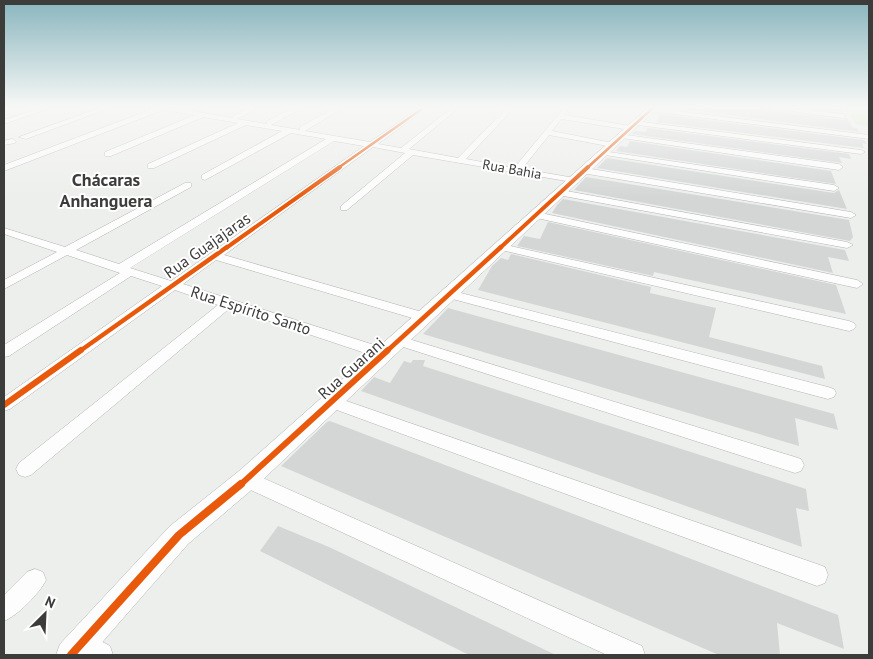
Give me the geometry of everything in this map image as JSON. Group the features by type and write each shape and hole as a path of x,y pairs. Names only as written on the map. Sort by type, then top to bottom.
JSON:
{"street":[{"path":"4,168 86,137"},
{"path":"108,154 149,137"},
{"path":"151,166 214,137"},
{"path":"205,176 278,137"},
{"name":"Rua Bahia","path":"326,137 574,181"},
{"name":"Rua Guajajaras","path":"4,404 381,137"},
{"path":"344,208 422,137"},
{"path":"460,160 483,137"},
{"path":"517,170 545,137"},
{"name":"Rua Guarani","path":"85,651 179,535 247,479 623,137"},
{"path":"658,137 834,188"},
{"path":"675,137 839,166"},
{"path":"709,137 861,152"},
{"path":"4,352 126,270 333,138"},
{"path":"574,181 851,215"},
{"path":"574,181 847,245"},
{"path":"4,285 188,185"},
{"path":"536,215 857,284"},
{"name":"Rua Espírito Santo","path":"4,231 228,302 795,465"},
{"path":"501,247 849,326"},
{"path":"214,256 424,317"},
{"path":"450,294 828,393"},
{"path":"25,469 228,302"},
{"path":"332,402 817,575"},
{"path":"247,479 633,655"},
{"path":"4,610 35,580"}],"building":[{"path":"652,137 715,137 849,154 851,159 839,157 842,163"},
{"path":"774,137 838,137 864,140 867,144 862,143 864,148"},
{"path":"630,141 831,171 836,184 616,151 620,146 627,147"},
{"path":"607,158 834,193 839,190 847,209 597,168"},
{"path":"586,177 849,220 853,237 850,241 574,190"},
{"path":"563,199 845,250 849,261 828,257 833,273 552,213"},
{"path":"548,222 836,285 846,314 654,272 653,276 517,246 524,236 540,239"},
{"path":"511,254 651,287 650,293 716,308 709,337 822,366 825,379 478,290 492,266 501,258 508,260"},
{"path":"448,308 834,414 838,430 795,418 799,446 423,334"},
{"path":"413,360 425,360 423,366 806,489 809,511 796,508 802,547 361,391 374,377 390,383 404,361 411,363"},
{"path":"330,421 838,615 844,649 777,623 780,655 719,655 281,466"},
{"path":"278,526 329,547 556,655 469,655 260,551"}],"cycle path":[{"path":"4,405 383,137"},
{"path":"71,655 179,535 247,479 621,137"}],"district":[{"name":"Chácaras Anhanguera","path":"106,189"}]}
